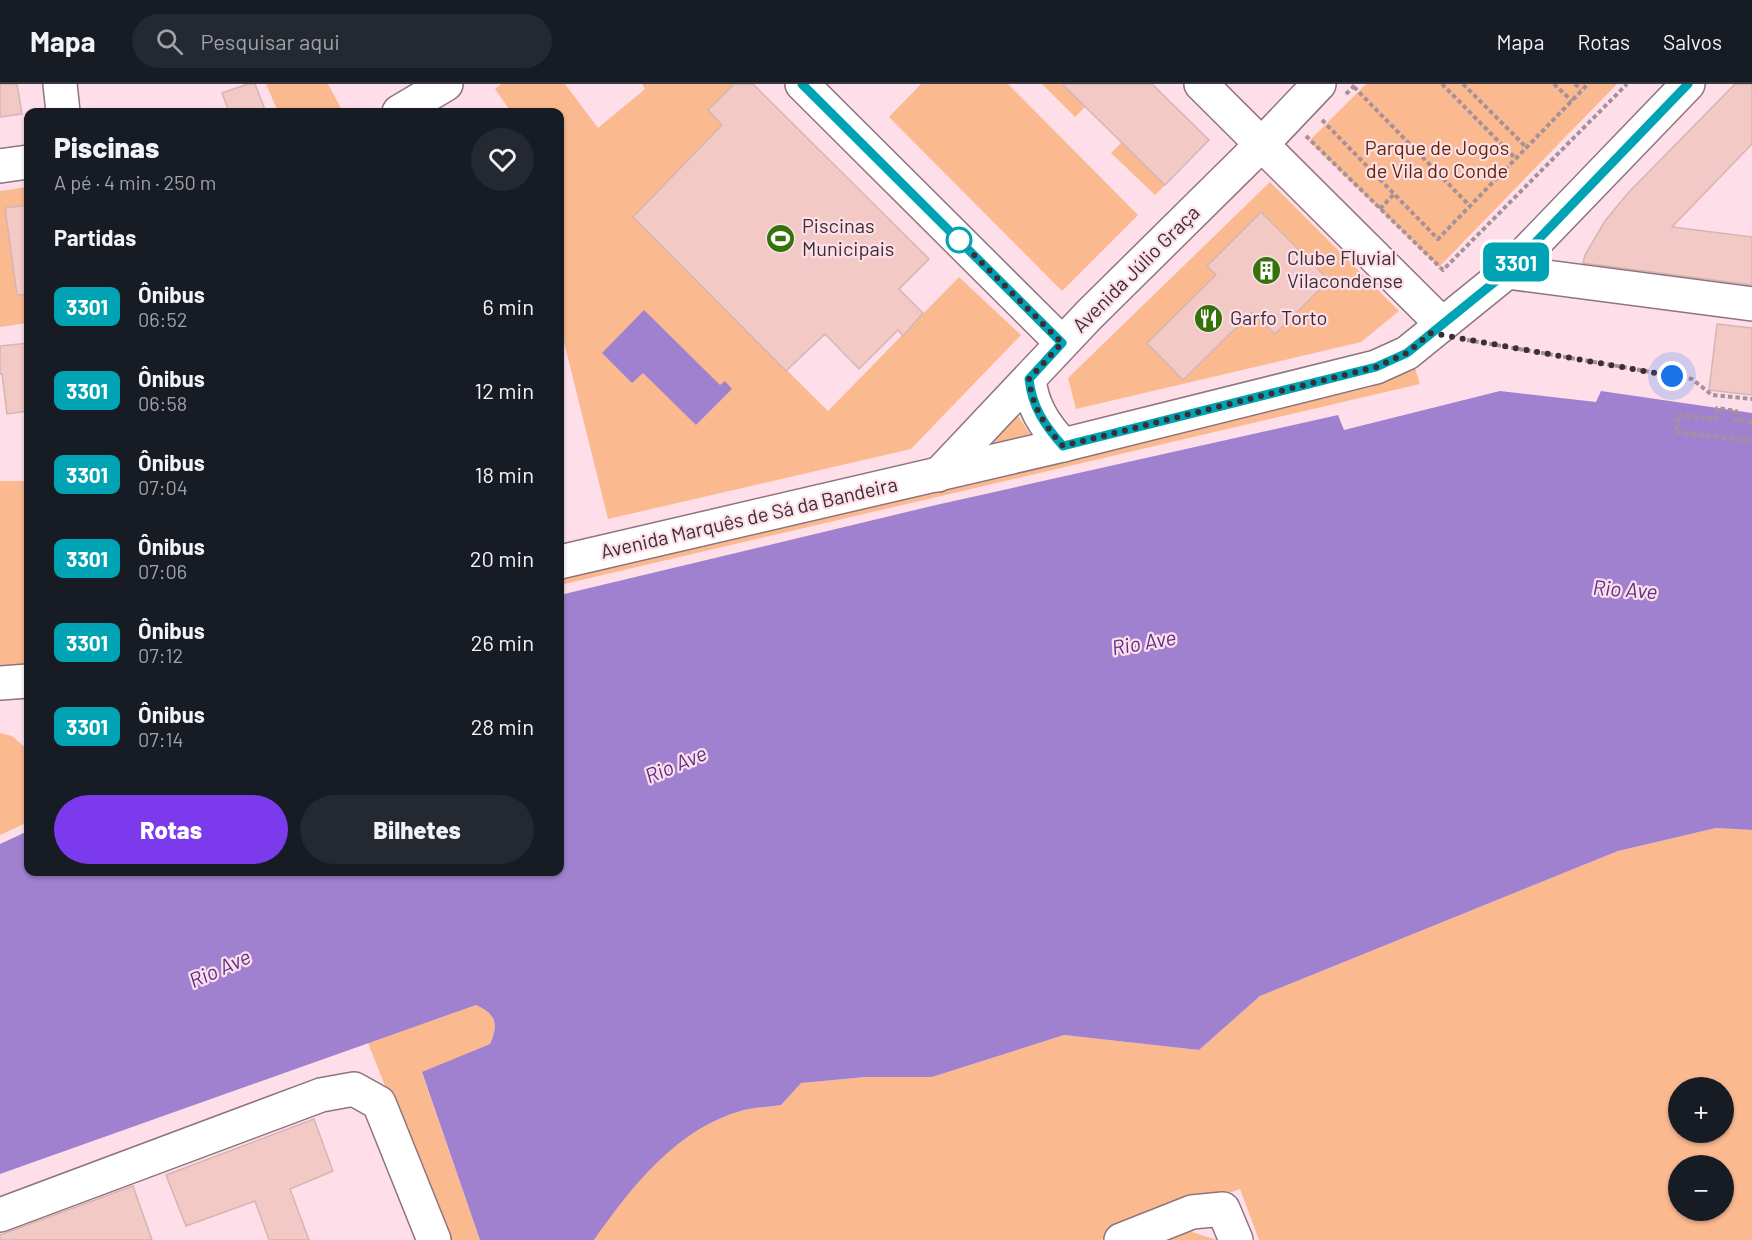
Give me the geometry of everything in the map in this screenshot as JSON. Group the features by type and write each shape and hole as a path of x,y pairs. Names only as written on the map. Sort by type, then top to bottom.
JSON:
{"street":[{"path":"60,84 63,108"},
{"path":"802,84 1062,343"},
{"path":"1201,84 1262,144 1436,328 1507,272 1688,84"},
{"name":"Avenida Júlio Graça","path":"938,475 1062,343 1262,144 1319,84"},
{"path":"0,166 24,163"},
{"path":"1507,272 1752,304"},
{"name":"Avenida Marquês de Sá da Bandeira","path":"564,561 1063,446 1376,367 1407,353 1436,328"},
{"path":"1029,379 1031,396 1038,414 1063,446"},
{"path":"0,683 24,681"},
{"path":"0,1215 321,1095 354,1089 379,1103 434,1240"},
{"path":"1121,1240 1192,1212 1223,1209 1236,1240"}],"path":[{"path":"1442,84 1516,159"},
{"path":"1463,84 1527,148"},
{"path":"1554,84 1572,101"},
{"path":"1575,84 1581,90"},
{"path":"1321,119 1438,239 1588,84"},
{"path":"1303,133 1443,270 1627,84"},
{"path":"1354,87 1470,206"},
{"path":"1380,209 1394,194"},
{"path":"1436,328 1692,379 1712,395 1752,399"},
{"path":"1752,422 1735,420 1736,411 1717,408 1716,419 1678,415 1677,432 1752,441"}],"green space":[{"path":"266,84 328,84 341,108 276,108"},
{"path":"501,84 565,84 598,128 645,89 642,84 734,84 708,110 722,125 633,217 828,411 959,277 1021,335 911,449 608,519 564,342 564,108 508,108 495,89"},
{"path":"921,84 1008,84 1138,215 1062,291 889,117"},
{"path":"1042,84 1062,84 1085,107 1075,117"},
{"name":"Parque de Jogos de Vila do Conde","path":"1366,84 1617,84 1439,267 1309,141"},
{"path":"1122,142 1165,185 1155,195 1111,153"},
{"path":"1270,182 1399,311 1361,342 1076,409 1068,378"},
{"path":"24,188 24,324 0,327 0,191"},
{"path":"1415,368 1420,384 564,584 564,575 1372,387"},
{"path":"1017,414 1031,436 991,445"},
{"path":"0,481 24,481 24,665 0,668"},
{"path":"0,733 12,736 24,746 24,824 0,835"},
{"path":"1716,828 1752,830 1752,1240 1259,1240 1240,1189 1100,1240 594,1240 640,1179 677,1145 720,1118 753,1108 781,1105 800,1083 866,1077 932,1077 1064,1035 1199,1050 1260,996 1618,851"},
{"path":"476,1005 488,1012 494,1020 494,1031 490,1044 422,1073 480,1240 446,1240 368,1043"},
{"path":"1189,1231 1217,1240 1165,1240"}],"water":[{"path":"644,310 720,385 725,381 732,389 696,425 643,373 632,383 602,353"},
{"name":"Rio Ave","path":"1500,391 1596,402 1601,391 1752,413 1752,830 1716,828 1618,851 1260,996 1199,1050 1064,1035 932,1077 866,1077 801,1083 781,1105 744,1110 720,1119 698,1130 677,1145 640,1180 594,1240 480,1240 422,1072 490,1044 495,1025 494,1020 488,1012 476,1005 0,1174 0,844 24,833 24,876 564,876 564,594 936,505 1338,415 1344,430"}],"building":[{"path":"0,84 17,84 22,114 0,117"},
{"path":"248,84 255,84 264,108 228,108 222,93"},
{"name":"Piscinas Municipais","path":"734,84 753,84 929,259 899,289 923,313 903,336 898,330 859,369 825,334 786,371 633,217 722,125 708,110"},
{"path":"1062,84 1152,84 1209,140 1165,185"},
{"path":"1735,84 1752,84 1752,144 1672,227 1752,237 1752,285 1583,263 1585,255 1605,221 1628,193"},
{"path":"24,206 24,294 17,295 5,208"},
{"path":"1261,212 1329,280 1275,334 1252,312 1183,380 1147,343 1216,275 1207,266"},
{"path":"1717,324 1752,328 1752,395 1709,390"},
{"path":"24,343 24,412 7,414 2,374 0,374 0,346"},
{"path":"314,1119 333,1171 290,1189 309,1240 269,1240 255,1201 186,1226 166,1175"},
{"path":"133,1186 152,1240 0,1240 0,1235"}],"bus line":[{"name":"3301","path":"802,84 1062,343 1029,379 1031,396 1038,414 1063,446 1376,367 1407,353 1441,323 1507,272 1688,84"}],"place":[{"name":"Piscinas Municipais","path":"781,238"},
{"name":"Clube Fluvial Vilacondense","path":"1266,270"},
{"name":"Garfo Torto","path":"1209,318"}],"route":[{"path":"959,240 1062,343 1029,379 1031,396 1038,414 1063,446 1376,367 1407,353 1431,333 1672,376"}]}
